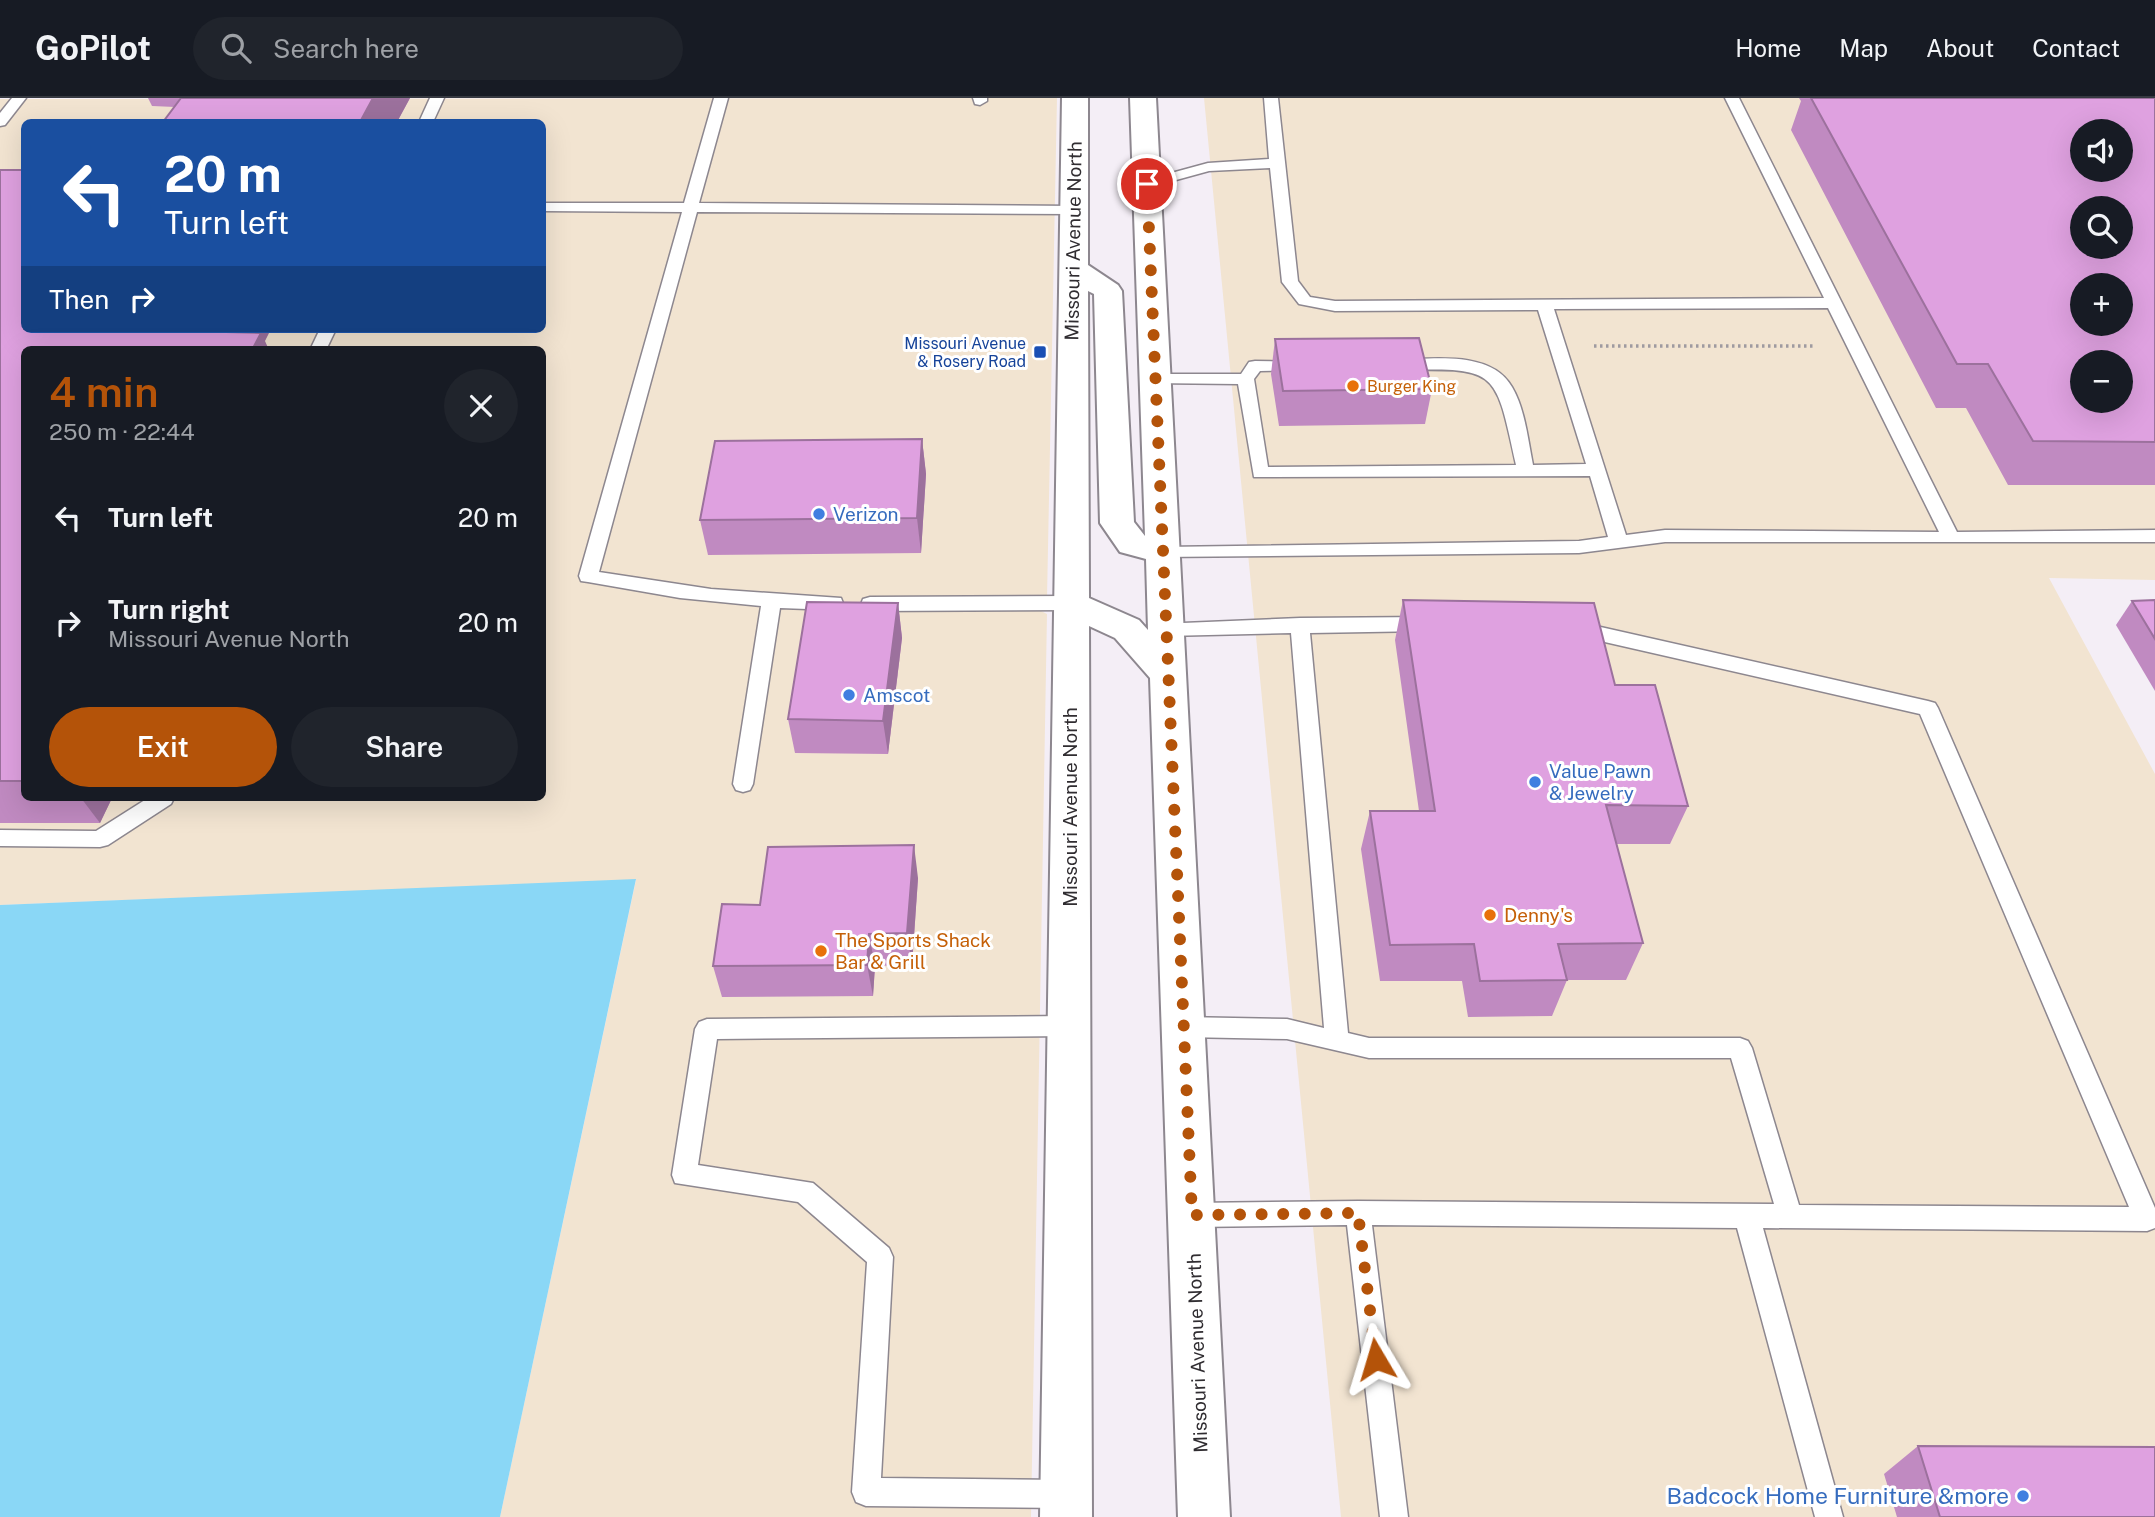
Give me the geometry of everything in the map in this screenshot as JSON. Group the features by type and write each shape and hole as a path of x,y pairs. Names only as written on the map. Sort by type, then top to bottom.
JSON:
{"main road":[{"name":"Missouri Avenue North","path":"1066,1505 1075,98"},
{"name":"Missouri Avenue North","path":"1143,98 1204,1517"},
{"path":"1073,268 1108,291 1117,523 1132,544 1164,553"},
{"path":"1070,603 1127,629 1168,675"}],"lane":[{"path":"0,121 19,98"},
{"path":"426,119 437,98"},
{"path":"721,98 588,576 706,595 771,602 1070,603"},
{"path":"1271,98 1272,163 1290,282 1306,301 1335,306 1834,303"},
{"path":"1732,98 1951,538"},
{"path":"1147,184 1208,167 1272,163"},
{"path":"546,207 1073,210"},
{"path":"1545,305 1619,542"},
{"path":"1376,365 1457,364 1480,369 1494,376 1504,386 1526,471"},
{"path":"1309,366 1255,366 1246,379 1260,473 1597,470"},
{"path":"1155,379 1246,379"},
{"path":"1164,553 1579,547 1665,536 2155,536"},
{"path":"743,784 771,602"},
{"path":"1166,629 1448,624"},
{"path":"1192,1215 1358,1213 1747,1216 2151,1224 1928,708 1555,624"},
{"path":"1300,625 1338,1038"},
{"path":"0,838 100,839 159,801"},
{"path":"1066,1505 866,1492 880,1258 804,1191 684,1175 707,1029 1069,1026"},
{"path":"1183,1027 1287,1029 1338,1038 1368,1048 1740,1048 1790,1217"},
{"path":"1358,1213 1394,1517"},
{"path":"1747,1216 1829,1517"}],"shaded area":[{"path":"1057,98 1047,598 1039,610 1047,614 1031,1517 500,1517 636,880 0,905 0,99"},
{"path":"1204,98 2155,98 2155,580 2049,578 2155,774 2155,1517 1341,1517"}],"water":[{"path":"636,879 500,1517 0,1517 0,905"}],"building":[{"path":"181,98 373,98 362,119 165,119"},
{"path":"1811,98 2155,98 2155,442 2033,441 1988,364 1957,364"},
{"path":"0,170 21,170 21,333 261,333 254,346 21,346 21,781 0,781"},
{"path":"1419,338 1432,389 1283,391 1275,339"},
{"path":"922,439 917,518 700,520 715,441"},
{"path":"1403,600 1594,603 1615,685 1655,685 1688,806 1606,805 1643,943 1558,944 1567,980 1480,981 1474,944 1390,945 1370,811 1435,811"},
{"path":"2155,600 2155,639 2132,601"},
{"name":"Amscot","path":"807,602 898,603 883,721 788,719"},
{"name":"The Sports Shack Bar & Grill","path":"914,845 907,933 869,934 867,965 713,966 722,904 760,905 768,847"},
{"path":"1918,1446 2155,1447 2155,1517 1940,1517"}],"place":[{"name":"Missouri Avenue & Rosery Road","path":"1040,352"},
{"name":"Burger King","path":"1353,386"},
{"name":"Verizon","path":"819,514"},
{"name":"Amscot","path":"849,695"},
{"name":"Value Pawn & Jewelry","path":"1535,782"},
{"name":"Denny's","path":"1490,915"},
{"name":"The Sports Shack Bar & Grill","path":"821,951"},
{"name":"Badcock Home Furniture &more","path":"2023,1496"}],"route":[{"path":"1147,184 1192,1215 1358,1213 1376,1359"}]}
